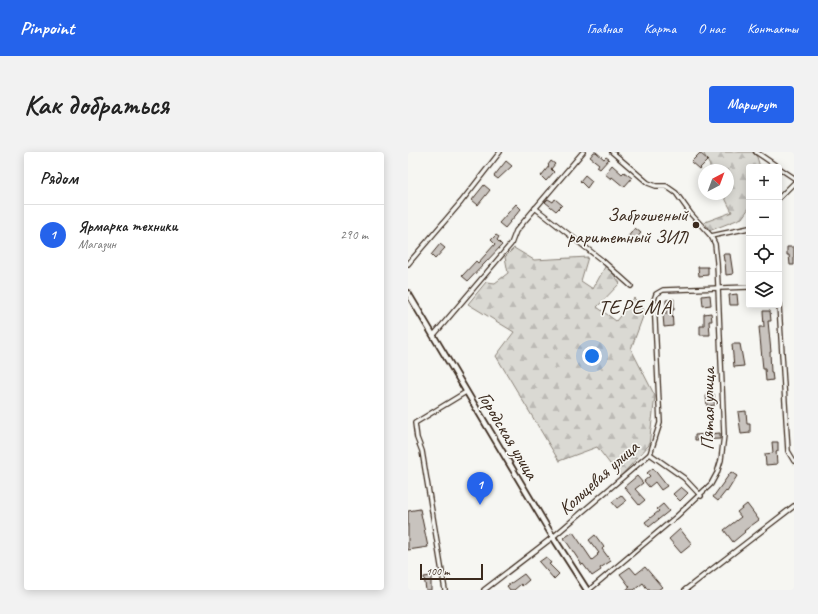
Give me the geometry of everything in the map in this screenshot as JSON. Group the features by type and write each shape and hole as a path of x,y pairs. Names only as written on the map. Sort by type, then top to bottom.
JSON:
{"street":[{"path":"408,264 500,152"},
{"path":"433,336 511,244 516,231 583,152"},
{"path":"612,152 648,183 656,186 666,186 676,193 691,214 711,236 746,229"},
{"path":"756,152 772,164"},
{"path":"782,170 794,178"},
{"path":"782,195 794,183"},
{"path":"536,208 603,260 631,286"},
{"name":"Пятая улица","path":"588,590 701,496 711,484 717,473 724,435 717,262 715,244 711,236"},
{"path":"717,289 746,287"},
{"name":"Кольцевая улица","path":"484,590 553,537 650,454 660,422 654,300 656,294 663,290 717,289"},
{"name":"Городская улица","path":"408,293 553,537 588,590"},
{"path":"779,308 788,451 794,461"},
{"path":"445,590 422,451 417,438 415,423 466,392"},
{"path":"650,454 684,478 701,496"},
{"path":"685,590 794,506"}],"green space":[{"path":"703,152 752,152 757,157 759,164 746,164 746,212 742,218 709,231 705,222 732,212 726,200 734,200 734,164 709,164"},
{"path":"514,248 534,260 588,257 581,281 593,289 606,265 620,283 597,307 616,321 634,298 645,311 631,349 655,396 649,445 620,477 597,447 559,461 496,356 514,332 468,304 486,282 495,283 508,273 505,257"}],"building":[{"path":"594,152 604,159 606,157 609,159 600,169 597,167 599,164 590,157"},
{"path":"700,153 708,160 704,164 698,164 698,168 691,162"},
{"path":"506,161 512,166 498,179 494,176"},
{"path":"551,161 555,164 551,169 554,172 546,181 541,176"},
{"path":"612,165 622,174 624,172 632,178 624,187 612,177 611,179 605,174"},
{"path":"585,175 592,181 587,188 580,181"},
{"path":"484,185 490,190 478,205 472,200"},
{"path":"548,199 553,202 555,199 562,205 556,211 545,202"},
{"path":"516,204 521,209 505,228 499,223"},
{"path":"635,228 641,233 632,243 627,238"},
{"path":"496,235 499,237 497,240 502,245 468,281 462,276 476,261 478,263 495,244 491,240"},
{"path":"440,244 445,248 435,259 431,255"},
{"path":"787,247 794,247 794,265 790,265 789,255 787,255"},
{"path":"723,254 730,254 733,274 726,275"},
{"path":"698,267 708,267 708,275 699,276"},
{"path":"737,294 738,305 730,305 729,295"},
{"path":"710,295 711,305 703,306 702,296"},
{"path":"674,299 674,310 672,310 673,326 664,327 663,315 666,314 666,300"},
{"path":"763,311 770,311 771,321 768,321 771,372 773,380 766,381 765,369 763,369 759,327 764,327"},
{"path":"711,313 712,321 709,321 710,335 700,335 700,326 704,326 704,314"},
{"path":"732,344 740,344 744,366 734,367"},
{"path":"714,394 715,405 707,406 706,395"},
{"path":"746,411 747,424 750,424 750,433 741,434 738,412"},
{"path":"720,433 720,439 695,440 695,435"},
{"path":"772,442 778,442 778,451 776,451 777,464 766,465 765,454 773,453"},
{"path":"653,468 667,486 661,490 655,482 649,487 644,481 650,476 647,473"},
{"path":"731,472 737,476 727,492 726,491 718,501 713,497"},
{"path":"637,476 643,483 635,489 645,500 639,505 624,487"},
{"path":"681,487 688,493 680,501 673,494"},
{"path":"621,495 626,501 617,508 612,502"},
{"path":"663,504 669,511 649,527 645,522 659,511 657,509"},
{"path":"747,504 759,520 744,531 745,532 733,542 724,530 741,517 737,512"},
{"path":"420,509 428,547 408,550 408,511"},
{"path":"680,529 692,544 681,553 669,539"},
{"path":"573,532 592,560 599,553 589,540 595,535 604,547 602,549 611,561 600,568 601,570 592,576 583,564 582,565 564,538"},
{"path":"546,557 551,563 549,564 559,574 554,579 539,562"},
{"path":"630,567 636,574 645,567 662,587 658,590 648,590 643,583 634,590 626,590 630,587 620,574"},
{"path":"524,574 529,580 522,586 521,584 514,590 510,590 507,586"},
{"path":"431,576 431,590 426,590 424,577"}],"place":[{"name":"Заброшеный раритетный ЗИЛ","path":"696,225"},
{"name":"Ярмарка техники","path":"480,505"}],"district":[{"name":"ТЕРЕМА","path":"635,307"}]}
